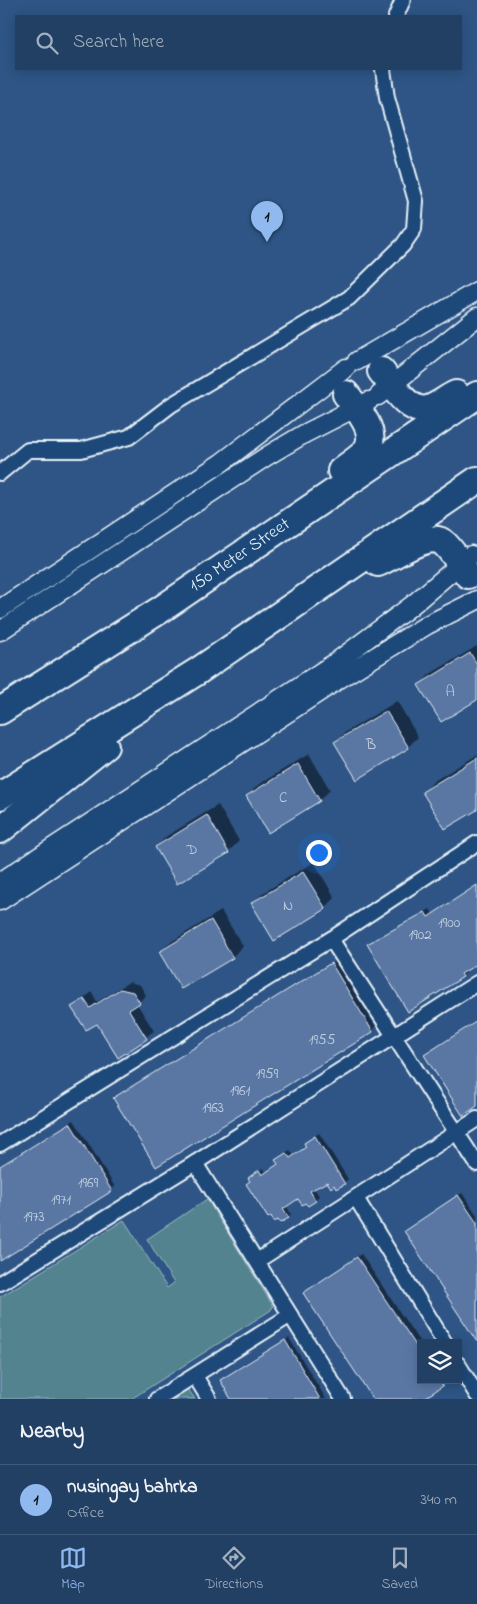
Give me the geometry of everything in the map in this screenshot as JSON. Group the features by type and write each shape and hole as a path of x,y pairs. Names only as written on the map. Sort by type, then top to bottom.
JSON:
{"highway":[{"path":"299,516 322,488 364,454 369,446 370,393 422,409 432,407 477,383"},
{"name":"150 Meter Street","path":"0,712 160,610 477,395"},
{"path":"0,796 198,670 338,577 477,480"},
{"path":"338,577 380,562 426,539 441,541 465,566"},
{"path":"0,693 160,610"},
{"path":"0,830 198,670"}],"street":[{"path":"396,15 402,0"},
{"path":"0,473 28,450 80,450 130,437 171,406 349,298 403,245 414,229 416,201 387,98 383,70"},
{"path":"0,609 221,463 351,364 477,291"},
{"path":"0,631 267,456 370,393 477,317"},
{"path":"351,364 371,362 370,393"},
{"path":"351,364 341,381 370,393"},
{"path":"0,882 336,662 465,566"},
{"path":"0,901 347,674 427,625 477,600"},
{"path":"0,1144 331,939 477,844"},
{"path":"331,939 477,1164"},
{"path":"0,1283 195,1163 477,983"},
{"path":"257,1261 477,1119"},
{"path":"195,1163 257,1261 289,1316 343,1399"},
{"path":"356,1198 443,1339"},
{"path":"157,1399 289,1316"},
{"path":"462,1371 477,1395"},
{"path":"195,1376 209,1399"}],"green space":[{"path":"207,1199 273,1306 271,1310 131,1399 0,1399 0,1297 124,1220 167,1288 174,1283 147,1239"},
{"path":"188,1389 195,1399 173,1399 186,1390"}],"building":[{"path":"470,653 477,664 477,700 441,722 418,685"},
{"path":"386,711 409,748 357,780 334,742"},
{"path":"477,758 477,810 445,829 422,792"},
{"path":"298,764 320,801 268,833 246,796"},
{"path":"207,815 229,853 177,884 155,847"},
{"path":"303,872 326,909 274,941 251,903"},
{"path":"477,885 477,964 461,974 463,977 408,1012 367,944 425,912 428,917"},
{"path":"211,920 233,958 181,989 159,952"},
{"path":"331,963 373,1032 156,1167 113,1098"},
{"path":"120,989 133,992 140,1003 129,1010 147,1039 118,1058 97,1024 86,1030 71,1007 84,999 90,1008"},
{"path":"477,1021 477,1106 463,1116 424,1055"},
{"path":"70,1123 112,1191 0,1261 0,1166"},
{"path":"315,1136 345,1184 336,1189 334,1185 331,1188 327,1182 310,1191 316,1201 308,1206 305,1203 302,1205 298,1199 283,1209 289,1218 280,1223 278,1220 274,1222 271,1216 268,1218 246,1184 250,1181 248,1178 259,1170 262,1175 278,1164 275,1160 286,1153 290,1158 306,1147 304,1143"},
{"path":"458,1195 477,1223 477,1342 404,1231"},
{"path":"357,1257 417,1347 417,1384 442,1384 443,1386 423,1399 373,1399 303,1293"},
{"path":"285,1340 320,1399 231,1399 220,1380"}],"place":[{"name":"nusingay bahrka","path":"267,242"}]}
